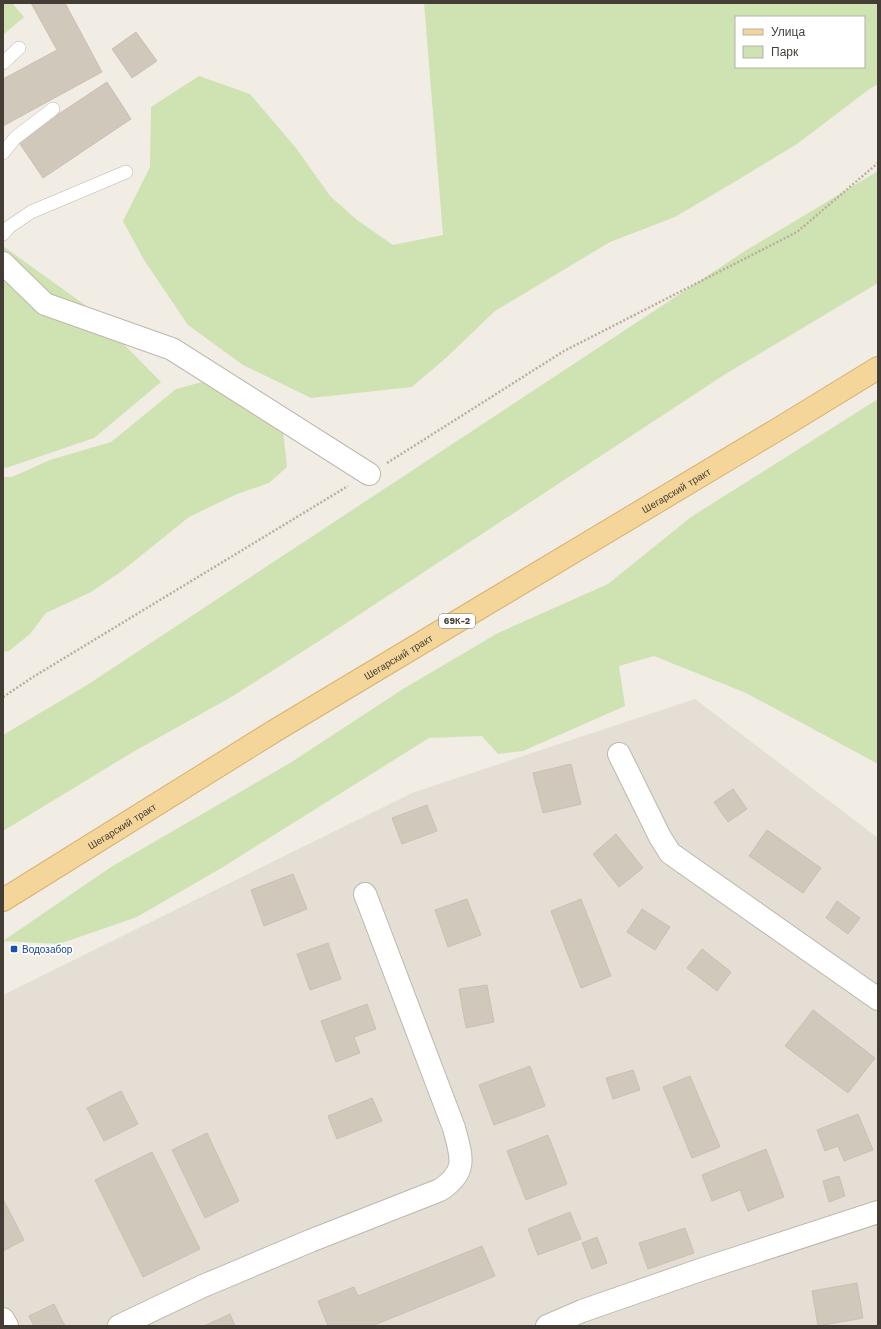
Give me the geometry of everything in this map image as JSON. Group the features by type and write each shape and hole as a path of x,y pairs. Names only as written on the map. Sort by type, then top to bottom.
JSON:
{"main road":[{"name":"Шегарский тракт","path":"3,900 276,730 878,368"}],"street":[{"path":"3,263 45,304 172,350 369,474"},
{"path":"618,754 660,838 670,853 878,999"},
{"path":"119,1326 203,1286 440,1190 457,1176 461,1166 461,1155 454,1128 365,894"},
{"path":"547,1326 582,1311 696,1271 878,1212"},
{"path":"3,1320 7,1326"}],"lane":[{"path":"3,62 19,48"},
{"path":"3,153 15,138 53,109"},
{"path":"3,234 31,212 126,172"}],"path":[{"path":"3,697 46,669 369,474 564,351 797,232 878,163"}],"shaded area":[{"path":"695,699 878,838 878,1326 3,1326 3,995 412,793"}],"green space":[{"path":"3,3 12,3 24,17 3,35"},
{"path":"424,3 878,3 878,84 797,144 731,184 675,217 610,242 495,311 447,357 412,387 311,398 243,365 188,325 144,260 123,221 150,167 151,107 199,76 250,94 296,148 330,196 357,220 393,245 443,235"},
{"path":"878,171 878,283 724,375 233,696 133,752 3,831 3,735 87,685 745,251"},
{"path":"3,246 85,305 161,382 94,438 6,468 3,467"},
{"path":"221,377 283,431 287,467 269,483 237,494 189,517 122,571 91,592 46,613 30,634 9,651 3,652 3,477 12,477 50,460 111,442 176,389"},
{"path":"878,399 878,764 746,693 654,656 619,666 625,706 523,751 498,754 482,736 429,738 223,867 137,917 59,944 3,941 111,867 290,763 403,689 498,633 608,584 691,517"}],"building":[{"path":"31,3 65,3 102,72 3,126 3,79 57,50"},
{"path":"136,32 157,61 132,78 112,49"},
{"path":"107,82 131,119 43,178 18,141"},
{"path":"571,764 581,804 543,813 533,773"},
{"path":"733,789 747,809 728,822 714,802"},
{"path":"427,805 437,831 402,844 392,818"},
{"path":"767,830 821,868 803,893 749,856"},
{"path":"616,834 643,868 619,887 593,854"},
{"path":"293,874 307,909 264,926 251,890"},
{"path":"467,899 481,935 448,947 435,910"},
{"path":"581,899 611,976 581,988 551,911"},
{"path":"837,901 860,918 848,934 826,918"},
{"path":"642,909 670,927 655,950 627,932"},
{"path":"328,943 341,979 310,990 297,954"},
{"path":"702,949 731,972 717,991 687,968"},
{"path":"487,985 494,1022 466,1028 459,989"},
{"path":"367,1004 376,1029 354,1037 360,1053 336,1062 321,1021"},
{"path":"813,1010 875,1058 848,1093 785,1046"},
{"path":"530,1066 545,1106 494,1125 479,1085"},
{"path":"633,1070 640,1090 613,1099 606,1078"},
{"path":"690,1076 720,1147 692,1158 663,1087"},
{"path":"121,1091 138,1124 104,1141 87,1108"},
{"path":"372,1098 382,1121 337,1139 328,1116"},
{"path":"858,1114 873,1150 844,1161 838,1146 825,1151 817,1130"},
{"path":"207,1133 239,1201 205,1218 172,1150"},
{"path":"548,1135 567,1184 526,1200 507,1151"},
{"path":"766,1149 784,1197 748,1211 740,1190 712,1201 702,1175"},
{"path":"152,1152 200,1249 143,1277 95,1180"},
{"path":"839,1176 845,1196 829,1202 823,1181"},
{"path":"3,1199 24,1240 3,1251"},
{"path":"570,1212 581,1239 538,1255 528,1229"},
{"path":"685,1228 694,1253 648,1269 639,1243"},
{"path":"597,1237 607,1263 592,1269 582,1243"},
{"path":"482,1246 495,1276 372,1326 328,1326 318,1301 354,1287 358,1296"},
{"path":"857,1283 863,1318 818,1326 812,1291"},
{"path":"54,1304 65,1326 34,1326 29,1316"},
{"path":"230,1314 235,1326 204,1326"}],"place":[{"name":"Водозабор","path":"14,949"}]}
